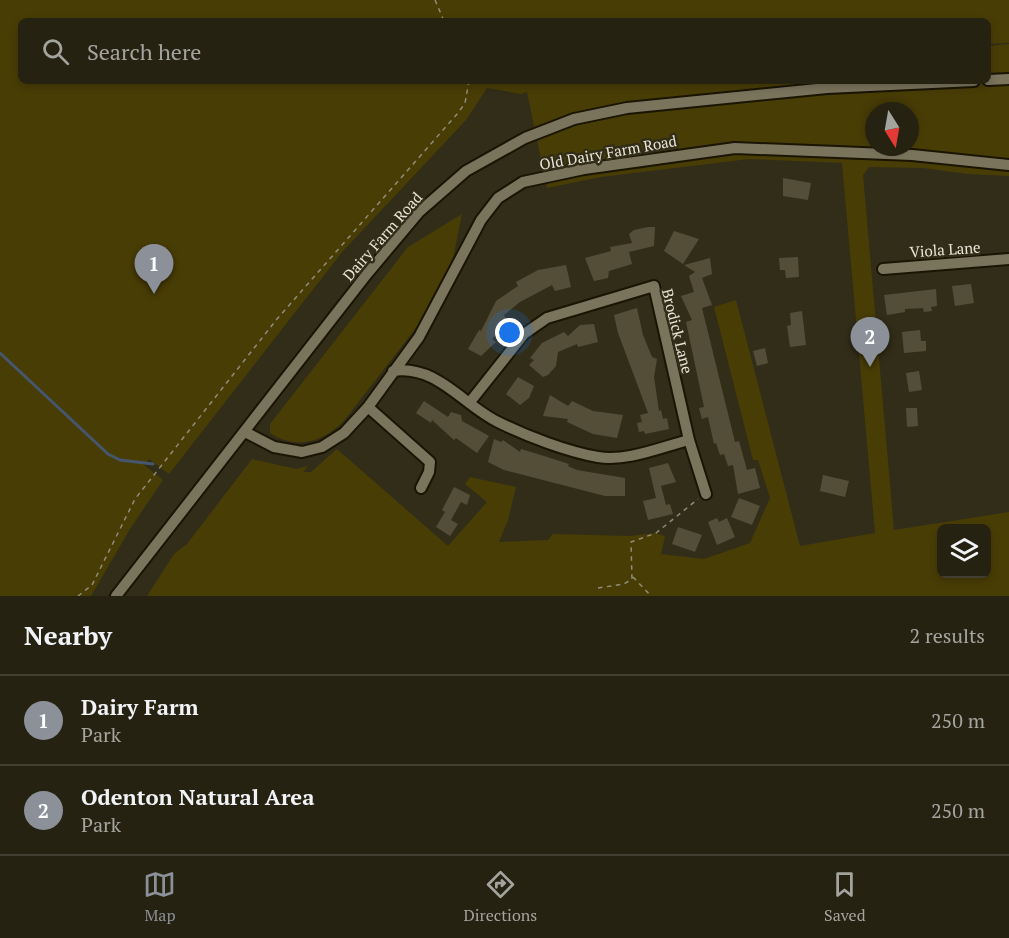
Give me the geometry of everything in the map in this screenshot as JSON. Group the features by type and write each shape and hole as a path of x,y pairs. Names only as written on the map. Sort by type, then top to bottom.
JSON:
{"street":[{"path":"991,80 1009,79"},
{"name":"Dairy Farm Road","path":"116,596 367,274 419,212 466,171 525,138 574,119 627,108 827,88 911,84"},
{"name":"Old Dairy Farm Road","path":"245,432 274,447 302,452 335,440 368,407 419,337 438,306 481,220 498,198 523,182 584,169 735,148 912,155 1009,165"},
{"name":"Viola Lane","path":"884,268 1009,259"},
{"name":"Brodick Lane","path":"470,402 524,334 547,318 654,286 689,440 706,494"},
{"path":"393,371 417,370 429,375 496,421 600,457 627,456 689,440"},
{"path":"368,407 430,462 429,472 421,488"}],"path":[{"path":"435,0 443,18"},
{"path":"78,596 92,585 135,499 276,319 458,113 465,103 468,84"},
{"path":"651,596 634,578 631,542 656,533 706,494"},
{"path":"598,588 624,584 634,578"}],"shaded area":[{"path":"0,0 1009,0 1009,43 991,44 991,18 18,18 18,84 991,84 991,46 1009,44 1009,176 968,174 923,168 869,167 863,175 894,530 1009,512 1009,596 147,596 174,554 187,544 252,459 296,469 308,466 303,472 311,472 337,449 448,546 487,502 465,484 470,477 516,487 508,520 499,542 548,540 553,534 629,536 656,533 665,536 661,554 704,559 750,543 770,498 758,460 753,460 714,307 736,300 800,546 875,533 842,163 749,159 601,177 547,188 527,92 521,94 487,88 466,120 343,251 169,474 149,459 144,465 163,480 130,529 91,596 0,596"},
{"path":"462,214 452,263 426,315 343,422 326,435 308,441 289,441 270,433 270,424 408,247"}],"building":[{"path":"783,178 811,183 808,200 783,196"},
{"path":"655,227 654,246 629,252 632,264 609,271 608,278 594,281 585,258 611,251 610,247 632,243 629,234 634,230"},
{"path":"674,231 699,239 683,264 664,251"},
{"path":"798,257 799,277 786,278 785,270 780,270 779,258"},
{"path":"710,258 712,274 702,278 712,305 702,308 735,442 739,441 747,470 755,468 760,488 738,494 733,465 728,466 724,454 720,455 716,443 714,444 708,417 702,419 699,408 704,407 686,322 692,320 681,296 694,292 689,276 695,272 684,265"},
{"path":"566,265 571,287 555,291 552,285 520,302 504,315 508,323 492,339 496,342 481,356 468,349 479,330 481,331 496,301 518,286 516,282 538,270"},
{"path":"971,284 974,303 955,306 952,286"},
{"path":"936,289 937,306 931,307 932,311 924,312 923,308 905,309 905,312 887,315 884,295"},
{"path":"637,308 643,335 652,357 657,359 654,377 659,411 661,410 663,419 667,418 669,429 645,434 644,431 639,432 637,423 642,422 640,415 648,413 618,333 614,315"},
{"path":"802,311 806,345 790,347 787,326 791,325 790,313"},
{"path":"594,324 598,342 578,347 577,344 558,352 556,366 548,375 543,377 529,365 534,360 530,358 542,343 564,332 568,336 580,325"},
{"path":"920,330 921,341 926,341 926,351 904,353 902,332"},
{"path":"765,348 768,363 757,366 753,351"},
{"path":"919,371 922,390 909,392 906,373"},
{"path":"518,377 534,386 529,398 520,405 506,394"},
{"path":"550,395 568,406 572,401 593,411 623,415 617,438 593,434 567,422 568,419 543,416"},
{"path":"424,401 448,417 451,412 461,415 462,421 489,436 477,453 456,438 454,440 432,420 431,423 416,413"},
{"path":"906,408 917,408 918,426 907,427"},
{"path":"494,439 501,442 503,440 520,452 521,449 544,456 569,464 568,466 577,470 625,478 625,496 605,496 504,470 488,462"},
{"path":"668,463 676,482 661,486 666,505 670,504 673,514 648,520 643,501 656,498 649,468"},
{"path":"823,475 849,481 845,497 820,491"},
{"path":"454,487 470,495 467,505 461,502 451,520 458,524 450,536 436,527 445,512 442,510"},
{"path":"739,498 760,506 752,525 731,517"},
{"path":"717,518 719,522 727,518 735,537 717,545 708,522"},
{"path":"678,527 702,535 695,552 672,544"}],"waterway":[{"path":"0,353 108,454 120,460 153,464"}],"place":[{"name":"Dairy Farm","path":"154,294"},
{"name":"Odenton Natural Area","path":"870,367"}]}
